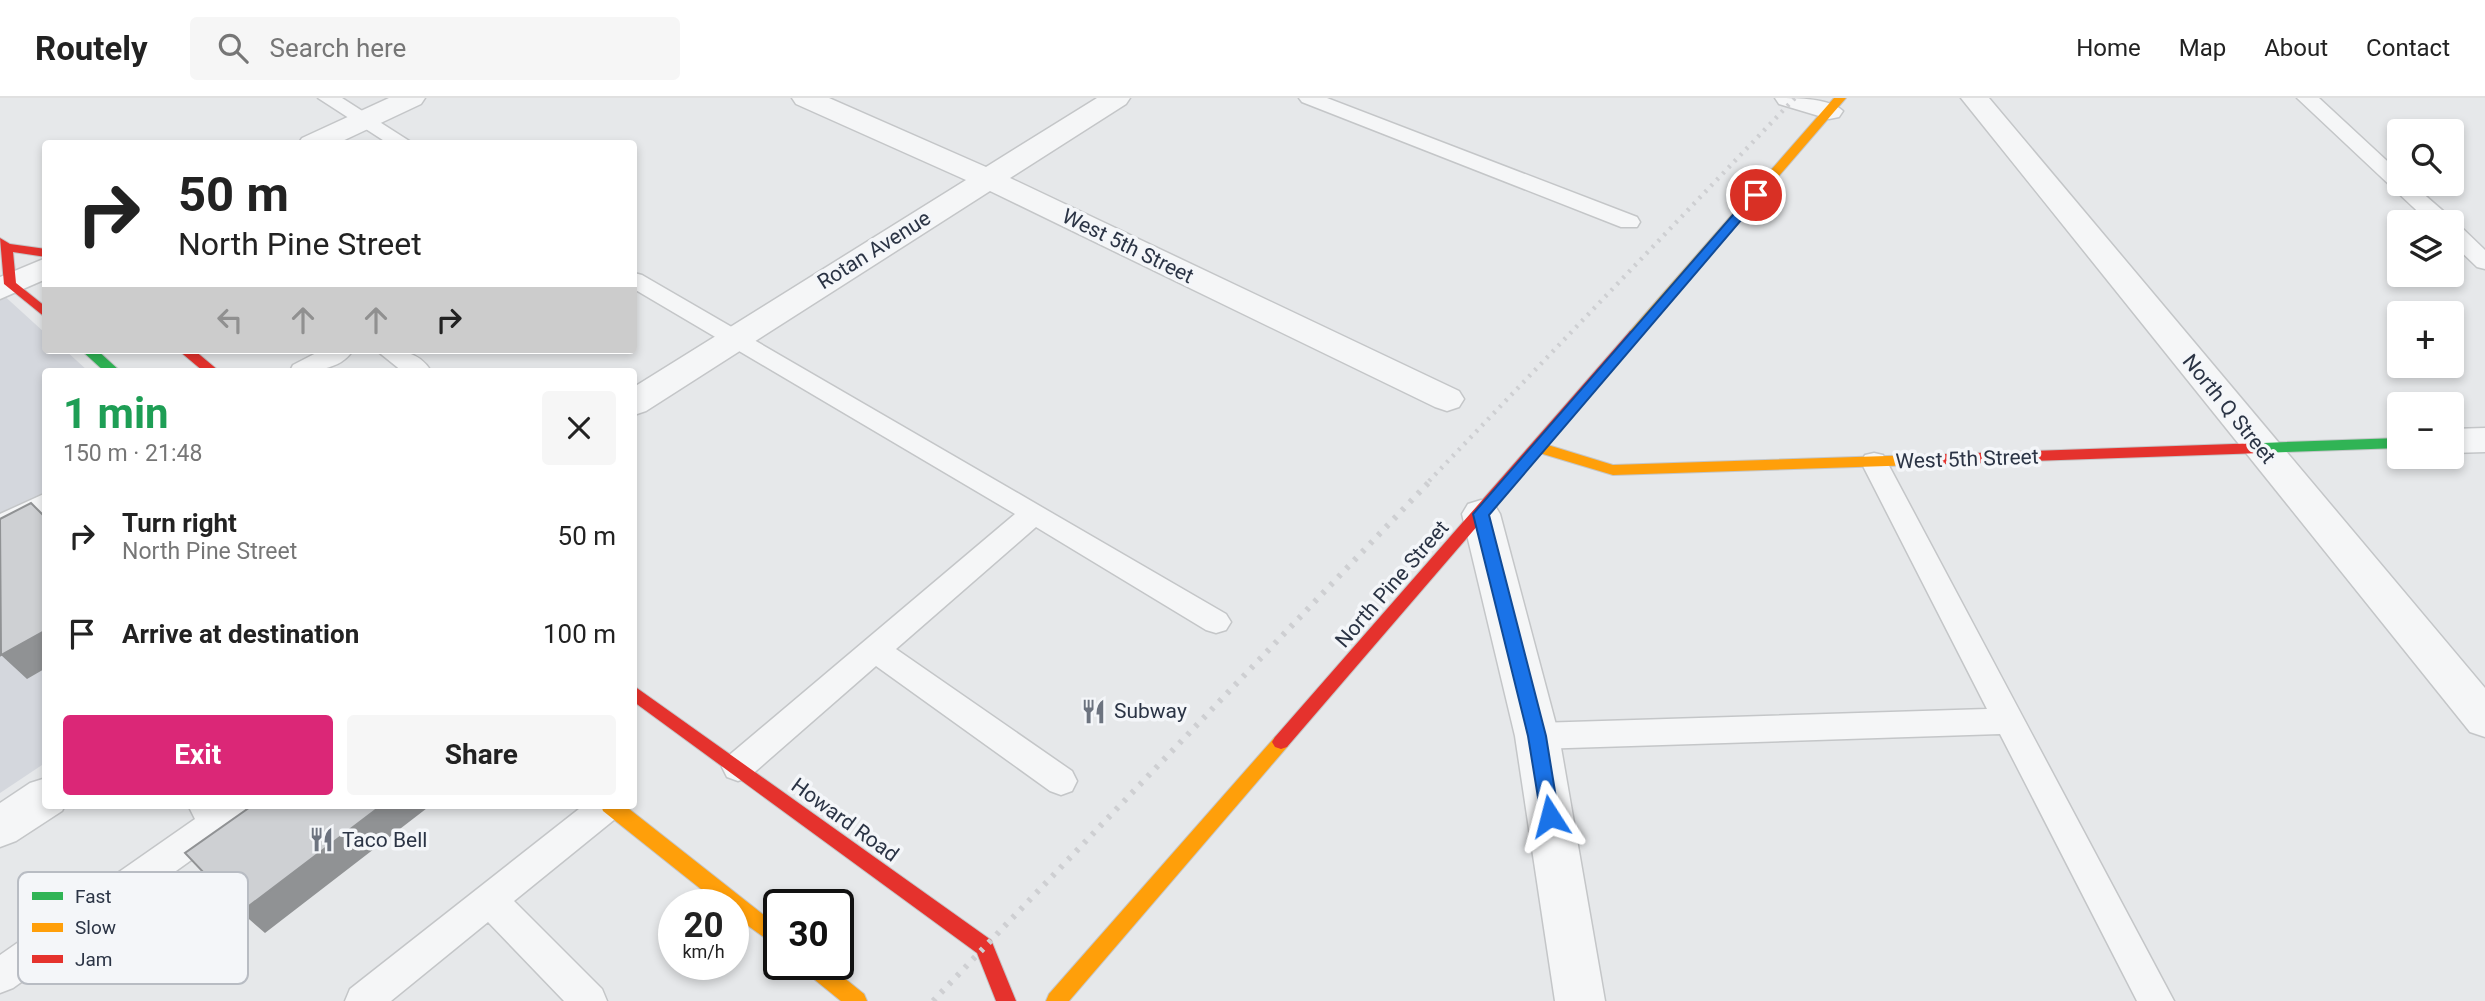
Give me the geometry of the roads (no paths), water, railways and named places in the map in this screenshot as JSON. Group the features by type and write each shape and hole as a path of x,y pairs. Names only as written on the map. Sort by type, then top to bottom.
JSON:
{"main road":[{"name":"North Pine Street","path":"1056,1001 1834,105"},
{"path":"42,252 3,244 5,286 42,311"},
{"path":"93,354 109,368"},
{"path":"190,354 208,368"},
{"name":"West 5th Street","path":"1538,447 1613,470 2387,444"},
{"name":"Howard Road","path":"637,695 984,947 1006,1001"},
{"path":"614,809 763,926"},
{"path":"831,980 858,1001"}],"street":[{"path":"320,140 411,98"},
{"name":"West 5th Street","path":"806,98 986,178 1447,399"},
{"name":"Rotan Avenue","path":"637,401 1116,98"},
{"path":"1789,98 1834,105"},
{"name":"North Q Street","path":"1975,98 2485,719"},
{"path":"5,286 42,269"},
{"path":"2464,441 2485,440"},
{"path":"1481,514 1537,736 1580,1001"},
{"path":"0,827 42,800"}],"lane":[{"path":"328,98 398,140"},
{"path":"1309,98 1629,222"},
{"path":"2308,98 2387,171"},
{"path":"2414,196 2429,210"},
{"path":"2464,242 2485,262"},
{"path":"637,282 1216,622"},
{"path":"308,368 334,354"},
{"path":"394,354 415,368"},
{"path":"1874,462 2156,1001"},
{"path":"0,526 42,505"},
{"path":"738,768 1034,513"},
{"path":"874,649 1061,781"},
{"path":"1537,736 2010,721"},
{"path":"363,1001 604,809"},
{"path":"138,872 221,810"},
{"path":"489,900 589,1001"},
{"path":"0,976 18,962"}],"railway":[{"path":"1429,481 1795,98"},
{"path":"933,1001 1431,480"}],"place":[{"name":"Subway","path":"1094,711"},
{"name":"Taco Bell","path":"322,840"}]}
